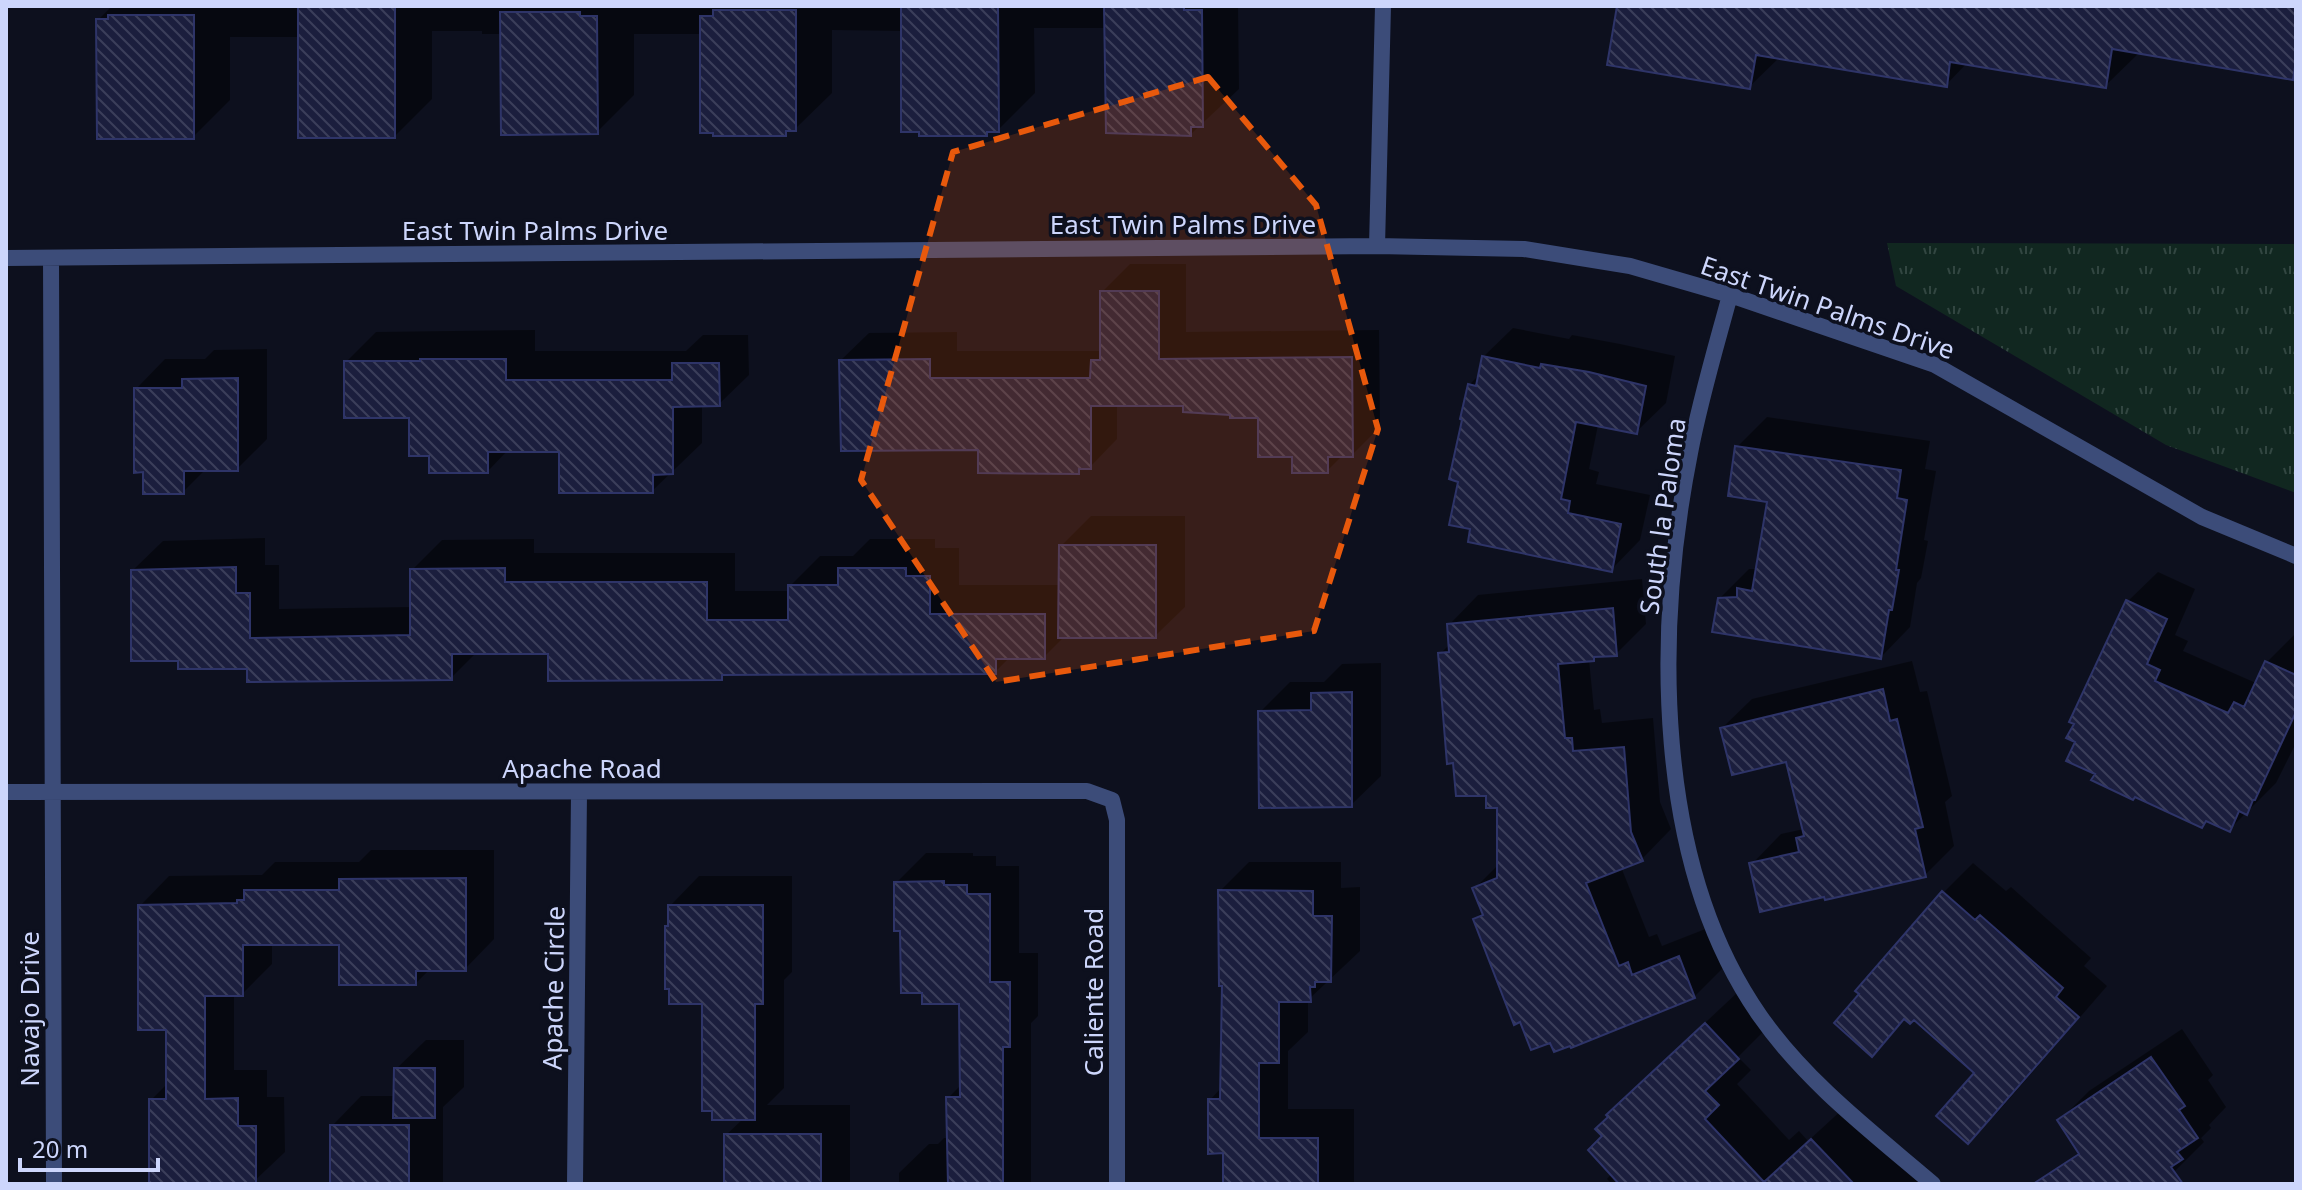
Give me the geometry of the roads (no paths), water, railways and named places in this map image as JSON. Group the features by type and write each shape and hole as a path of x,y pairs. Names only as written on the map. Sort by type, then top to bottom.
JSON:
{"street":[{"path":"1377,246 1383,6"},
{"name":"East Twin Palms Drive","path":"6,258 1377,246 1524,249 1630,266 1730,295 1935,365 2202,517 2296,556"},
{"name":"Navajo Drive","path":"51,258 54,1184"},
{"name":"South la Paloma","path":"1730,295 1690,453 1670,592 1669,712 1681,826 1714,936 1760,1016 1823,1091 1933,1184"},
{"name":"Apache Road","path":"6,792 1087,791 1112,800"},
{"name":"Apache Circle","path":"575,1184 579,793"},
{"name":"Caliente Road","path":"1112,800 1117,820 1117,1184"}]}
